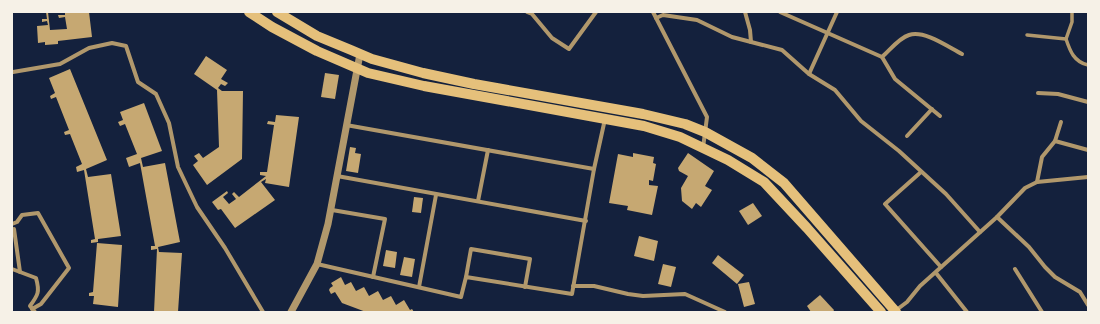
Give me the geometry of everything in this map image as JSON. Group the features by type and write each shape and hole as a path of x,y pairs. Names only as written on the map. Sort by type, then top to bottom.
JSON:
{"main road":[{"path":"249,12 272,27 317,51 368,73 424,86 605,118 644,126 680,137 728,160 764,182 881,312"},
{"path":"276,12 317,36 372,59 423,73 474,84 643,114 685,124 705,132 752,158 784,182 894,312"}],"street":[{"path":"527,12 533,13 552,38 569,49 596,12"},
{"path":"653,12 707,117 703,148"},
{"path":"656,18 660,12"},
{"path":"745,12 750,30 751,42"},
{"path":"780,12 788,14 882,56 895,79 940,116"},
{"path":"809,74 837,12"},
{"path":"1072,12 1072,22 1066,39 1070,50 1077,61 1088,65"},
{"path":"656,18 663,14 698,20 732,38 782,50 809,74 835,90 860,121 899,152 946,194 980,232"},
{"path":"882,56 909,35 923,34 962,54"},
{"path":"1027,35 1066,39"},
{"path":"13,72 60,64 89,48 112,43 126,46 138,82 156,94 169,123 178,167 197,207 225,248 263,312"},
{"path":"291,312 316,264 332,210 346,125 360,54"},
{"path":"1038,93 1058,94 1088,102"},
{"path":"907,136 932,109"},
{"path":"466,277 572,294 594,169 605,118"},
{"path":"1037,182 1042,157 1055,141 1061,122"},
{"path":"346,125 594,169"},
{"path":"1055,141 1088,150"},
{"path":"478,201 488,150"},
{"path":"922,172 884,204 941,268"},
{"path":"337,176 586,221"},
{"path":"894,312 907,302 920,286 997,217 1025,188 1037,182 1088,177"},
{"path":"419,287 436,195"},
{"path":"332,210 385,219 373,277"},
{"path":"12,224 17,222 22,215 38,213 69,268 34,311 30,306 38,295 36,278 12,269"},
{"path":"997,217 1029,247 1055,277 1080,292 1088,305"},
{"path":"14,229 20,272"},
{"path":"316,264 461,297 471,250 530,259 525,287"},
{"path":"1015,269 1042,312"},
{"path":"936,273 967,312"},
{"path":"573,286 594,286 643,296 685,294 725,312"}],"building":[{"path":"46,12 48,12 50,30 67,29 65,17 59,18 58,15 65,15 65,12 89,12 92,37 58,41 58,44 45,45 45,42 38,43 37,26 48,25 47,21 42,22 42,19 47,19"},
{"path":"206,56 227,70 221,79 228,83 225,86 221,84 218,88 222,91 243,91 242,159 207,185 193,165 198,161 194,156 199,153 203,158 219,147 217,90 194,74"},
{"path":"70,69 107,160 86,169 88,177 111,174 121,236 98,239 98,242 91,243 91,240 95,239 84,170 77,172 76,167 82,164 70,134 65,135 64,132 69,130 56,97 51,99 50,96 55,93 49,78"},
{"path":"325,73 339,75 335,99 321,97"},
{"path":"144,103 162,151 141,158 143,167 165,163 180,242 158,247 159,252 182,253 178,312 154,312 157,249 151,250 151,246 155,246 140,163 129,167 126,158 137,154 125,124 120,126 118,122 123,120 120,112"},
{"path":"276,115 299,117 289,187 265,183 266,179 261,182 275,200 235,228 221,209 218,210 212,202 227,191 228,193 223,197 229,204 236,199 232,194 234,192 239,197 266,176 260,175 260,172 267,172 274,125 267,124 268,121 275,122"},
{"path":"350,147 356,148 355,153 361,154 358,173 346,171"},
{"path":"633,153 654,157 653,163 656,164 653,181 649,180 649,185 658,186 652,215 627,210 628,206 609,203 618,154 633,157"},
{"path":"688,153 714,171 705,186 712,190 701,207 696,203 692,209 682,201 681,188 688,176 679,171 678,168"},
{"path":"414,197 423,198 421,213 412,212"},
{"path":"753,203 762,216 748,225 739,211"},
{"path":"639,236 658,241 654,261 634,256"},
{"path":"97,243 122,245 118,307 93,304 94,296 89,296 89,293 93,292"},
{"path":"386,250 397,252 395,268 383,266"},
{"path":"718,255 744,275 737,284 712,263"},
{"path":"404,257 415,259 412,277 400,275"},
{"path":"663,264 676,267 671,287 658,284"},
{"path":"341,277 345,285 351,282 356,291 364,287 369,296 378,291 383,300 391,296 396,305 404,300 410,310 412,309 414,312 366,312 342,303 335,292 331,294 329,290 333,286 331,283"},
{"path":"749,282 755,304 744,307 738,284"},
{"path":"820,295 834,310 833,312 811,312 807,306"}]}
